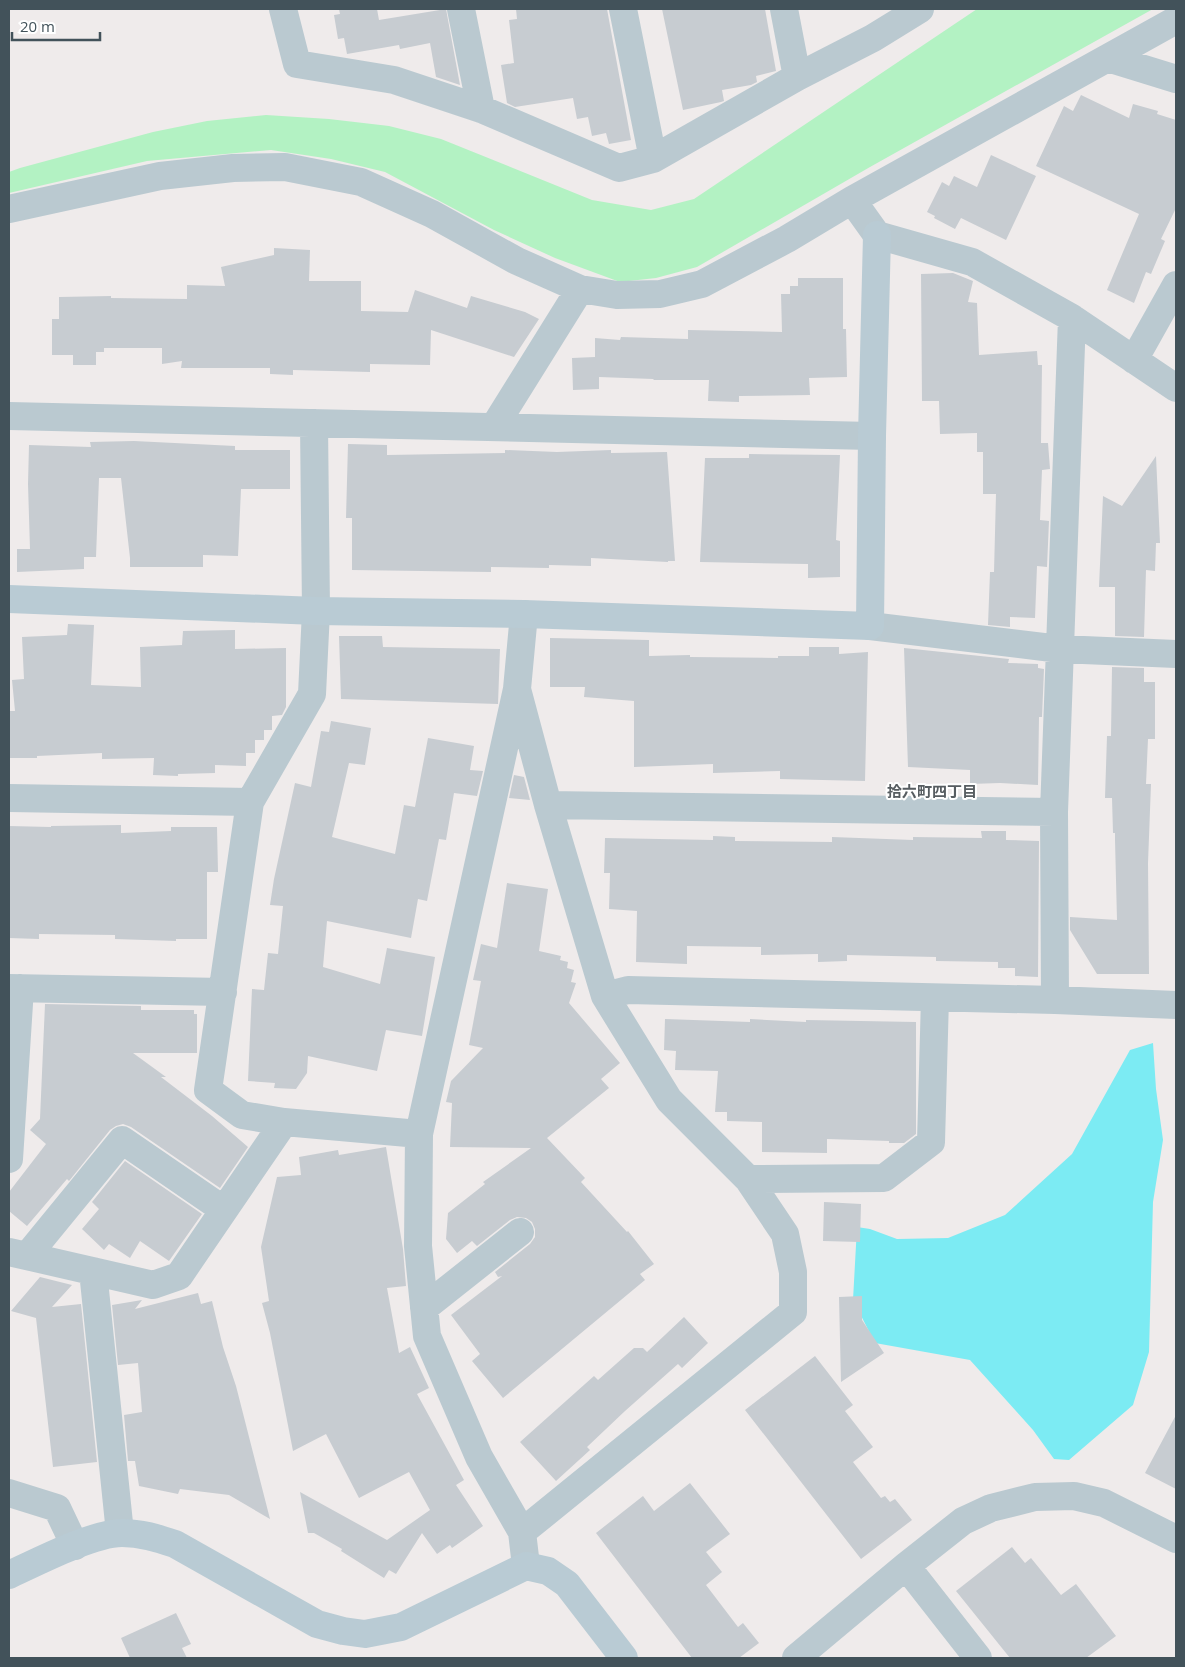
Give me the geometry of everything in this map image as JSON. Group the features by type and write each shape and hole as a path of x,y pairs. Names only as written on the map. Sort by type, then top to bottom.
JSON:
{"street":[{"path":"283,9 297,64 394,80 481,109 619,168 653,159 798,77 872,38 920,9"},
{"path":"461,9 481,109"},
{"path":"623,9 653,159"},
{"path":"784,9 798,77"},
{"path":"9,209 160,176 233,168 285,167 361,182 432,214 517,261 580,289 617,295 660,294 702,284 787,239 852,200 1176,20"},
{"path":"1108,58 1176,79"},
{"path":"852,200 877,235 870,626"},
{"path":"877,235 972,262 1072,318 1176,388"},
{"path":"1134,360 1176,285"},
{"path":"494,427 580,289"},
{"path":"1055,1000 1054,812 1072,318"},
{"path":"9,416 872,436"},
{"path":"314,423 316,611 312,694 250,802 208,1090 242,1115 284,1122 419,1134"},
{"path":"9,599 316,611 524,614 870,626 1060,649 1176,654"},
{"path":"524,614 517,689 419,1134 418,1246 427,1336 479,1457 522,1532 526,1566"},
{"path":"517,689 548,806 605,996 669,1100 748,1179 785,1234 793,1272 793,1312 522,1532"},
{"path":"9,798 250,802"},
{"path":"548,806 1054,812"},
{"path":"9,1159 14,988 223,992"},
{"path":"605,996 628,990 1055,1000 1176,1005"},
{"path":"748,1179 884,1178 931,1142 935,998"},
{"path":"224,1210 122,1140 18,1254 153,1285 179,1276 224,1210 284,1122"},
{"path":"424,1308 520,1232"},
{"path":"94,1271 120,1533"},
{"path":"9,1493 57,1508 75,1546"},
{"path":"796,1658 963,1521 991,1508 1035,1496 1074,1496 1104,1503 1176,1539"},
{"path":"9,1575 96,1538 120,1533 151,1536 175,1544 317,1624 342,1631 365,1634 401,1627 526,1566 548,1571 567,1584 624,1658"},
{"path":"906,1566 978,1658"}],"green space":[{"path":"977,9 1153,9 870,167 697,267 656,278 620,282 555,258 494,230 385,172 331,159 271,150 147,161 9,193 9,172 20,168 153,132 207,121 266,115 329,119 389,126 441,139 592,200 651,210 694,199"}],"water":[{"path":"1153,1043 1156,1089 1163,1140 1153,1202 1149,1352 1133,1405 1069,1460 1054,1459 1033,1430 970,1360 875,1343 853,1300 857,1227 870,1229 897,1239 948,1238 1005,1215 1072,1154 1130,1050"}],"building":[{"path":"339,9 377,9 379,20 446,9 460,85 436,77 430,43 400,49 399,45 347,54 344,38 338,39 334,15 340,14"},
{"path":"516,9 607,9 631,140 609,144 606,133 592,136 588,117 577,119 573,98 515,107 507,103 501,65 514,63 509,20 517,19"},
{"path":"662,9 765,9 776,71 756,76 757,82 751,85 722,90 724,101 683,110"},
{"path":"1081,95 1129,118 1133,104 1158,111 1157,114 1176,120 1176,208 1161,239 1165,241 1151,274 1146,272 1134,303 1107,290 1139,214 1036,166 1064,106 1073,111"},
{"path":"991,155 1036,176 1006,240 961,218 955,229 927,212 942,182 949,186 954,176 977,187"},
{"path":"274,248 310,250 309,281 361,281 361,311 408,312 415,290 467,308 471,296 525,312 539,319 514,357 431,330 430,365 370,364 370,372 293,370 293,375 270,374 270,368 181,368 182,361 162,364 162,348 104,348 104,352 96,352 96,365 73,365 73,355 52,355 52,319 59,319 59,297 111,296 111,298 187,299 187,285 225,286 221,267 274,255"},
{"path":"953,273 973,281 968,302 977,303 979,355 1037,351 1038,365 1042,365 1041,443 1048,443 1050,469 1042,470 1040,520 1049,521 1047,567 1037,566 1035,618 1010,617 1010,627 988,625 990,572 994,572 996,494 983,494 983,452 977,452 977,433 940,434 939,401 922,401 921,274"},
{"path":"798,278 843,278 843,329 846,329 847,377 809,378 810,395 739,396 739,402 708,401 709,380 599,377 599,389 573,390 572,358 595,357 595,338 620,340 621,337 688,339 688,330 782,332 781,294 790,294 790,286 798,286"},
{"path":"134,441 235,446 235,450 290,450 290,489 241,489 238,556 203,555 203,567 130,567 121,478 99,478 96,557 84,557 84,569 17,572 17,549 30,549 29,445 91,447 90,442"},
{"path":"348,444 387,445 387,455 505,453 505,450 557,452 611,450 611,453 667,452 675,561 591,558 591,566 549,565 549,568 491,567 491,572 352,570 352,518 346,518"},
{"path":"749,454 840,455 836,540 840,541 840,577 808,578 808,564 700,562 705,458 749,458"},
{"path":"1156,456 1160,543 1156,543 1155,571 1146,570 1144,637 1115,636 1115,587 1099,587 1103,496 1122,506"},
{"path":"68,624 94,625 91,685 141,687 140,647 182,645 183,631 235,630 235,649 286,648 286,707 282,715 272,716 272,730 264,730 264,740 255,740 255,753 246,753 246,766 215,765 215,773 178,774 178,776 153,775 154,758 102,759 102,753 37,756 37,758 9,758 9,711 15,711 12,680 24,679 22,637 67,635"},
{"path":"339,636 382,636 383,647 500,649 498,704 341,699"},
{"path":"550,638 649,640 649,656 690,655 690,657 778,658 778,656 809,656 809,647 839,647 839,654 868,652 865,781 780,779 780,771 713,773 713,764 634,767 634,701 584,697 585,687 550,687"},
{"path":"904,648 1009,659 1008,663 1038,664 1038,668 1044,669 1042,717 1039,717 1038,785 970,784 970,770 908,767"},
{"path":"1112,667 1144,668 1144,682 1155,682 1155,739 1148,739 1146,784 1151,784 1148,863 1149,974 1097,974 1070,930 1070,917 1117,920 1115,833 1113,833 1112,798 1105,798 1107,736 1111,736"},
{"path":"331,721 371,728 365,765 349,763 332,837 395,854 404,805 415,807 428,738 474,746 470,770 483,771 477,796 454,793 446,840 439,839 427,901 418,899 411,938 327,921 323,967 380,984 387,948 435,957 422,1036 386,1030 377,1071 308,1056 307,1073 296,1089 274,1088 275,1083 248,1081 252,989 264,990 268,953 278,954 283,906 270,905 295,783 311,787 321,731 329,732"},
{"path":"514,775 524,777 530,800 509,798"},
{"path":"121,825 121,833 171,831 171,827 217,827 218,872 207,872 207,939 176,939 176,941 115,939 115,935 39,934 39,939 9,938 9,826"},
{"path":"981,831 1006,831 1006,840 1039,841 1038,977 1015,976 1015,968 998,968 998,962 936,961 936,957 847,955 847,961 818,962 818,954 761,955 761,947 687,946 687,964 636,962 637,911 609,909 610,873 604,873 605,838 713,840 713,836 735,837 735,841 832,842 832,837 913,840 913,837 982,838"},
{"path":"507,883 548,889 539,951 561,956 560,960 568,962 567,968 574,970 571,982 576,983 569,1003 620,1063 601,1079 609,1088 547,1138 585,1178 581,1182 628,1231 654,1264 640,1274 645,1280 503,1398 472,1361 480,1354 451,1315 502,1276 498,1277 495,1272 530,1244 535,1237 535,1229 532,1222 526,1218 517,1217 510,1220 477,1246 472,1241 457,1253 446,1239 448,1213 485,1184 483,1182 531,1148 450,1147 452,1103 446,1102 451,1081 483,1048 469,1045 481,981 473,980 481,944 497,948"},
{"path":"45,1004 141,1006 141,1010 194,1010 194,1014 197,1014 197,1053 133,1053 166,1077 161,1077 212,1116 248,1147 220,1188 131,1127 123,1124 110,1130 69,1181 67,1179 27,1226 9,1211 9,1192 46,1144 30,1130 40,1119"},
{"path":"665,1019 750,1022 750,1019 806,1022 806,1020 916,1022 916,1134 904,1143 827,1139 827,1153 762,1152 762,1122 727,1121 727,1112 715,1112 718,1071 675,1070 676,1051 664,1050"},
{"path":"386,1147 403,1249 406,1286 387,1288 399,1353 410,1347 429,1388 417,1394 464,1480 456,1485 483,1526 452,1548 450,1545 437,1554 422,1533 396,1574 389,1570 384,1578 341,1551 342,1549 314,1533 308,1533 300,1492 387,1540 430,1510 409,1472 359,1498 326,1434 293,1451 270,1333 262,1303 269,1301 261,1247 277,1177 301,1175 299,1157 338,1150 339,1155"},
{"path":"125,1161 202,1214 169,1261 140,1241 130,1258 109,1244 104,1250 82,1229 99,1209 92,1202"},
{"path":"824,1202 861,1204 860,1242 823,1241"},
{"path":"40,1277 72,1285 52,1307 81,1304 97,1462 53,1467 36,1318 11,1311"},
{"path":"198,1293 201,1304 212,1301 270,1519 229,1495 180,1489 178,1494 139,1486 135,1461 128,1461 124,1415 142,1412 138,1363 118,1365 112,1305 142,1300 135,1309"},
{"path":"862,1296 862,1320 884,1353 841,1382 839,1297"},
{"path":"684,1317 708,1343 682,1368 678,1364 625,1411 587,1447 590,1450 556,1481 520,1442 594,1376 598,1380 634,1348 643,1348 647,1352"},
{"path":"815,1356 853,1405 845,1411 873,1447 853,1462 881,1498 885,1496 890,1502 895,1499 912,1520 861,1559 745,1410"},
{"path":"1176,1415 1176,1489 1145,1473"},
{"path":"690,1483 730,1534 706,1552 722,1572 706,1585 738,1627 743,1623 759,1643 739,1658 692,1658 596,1533 643,1496 654,1511"},
{"path":"1012,1547 1025,1563 1031,1558 1061,1595 1076,1584 1116,1636 1086,1658 1010,1658 956,1591"},
{"path":"176,1613 191,1644 182,1648 187,1658 130,1658 121,1638"}],"district":[{"name":"拾六町四丁目","path":"932,791"}]}
